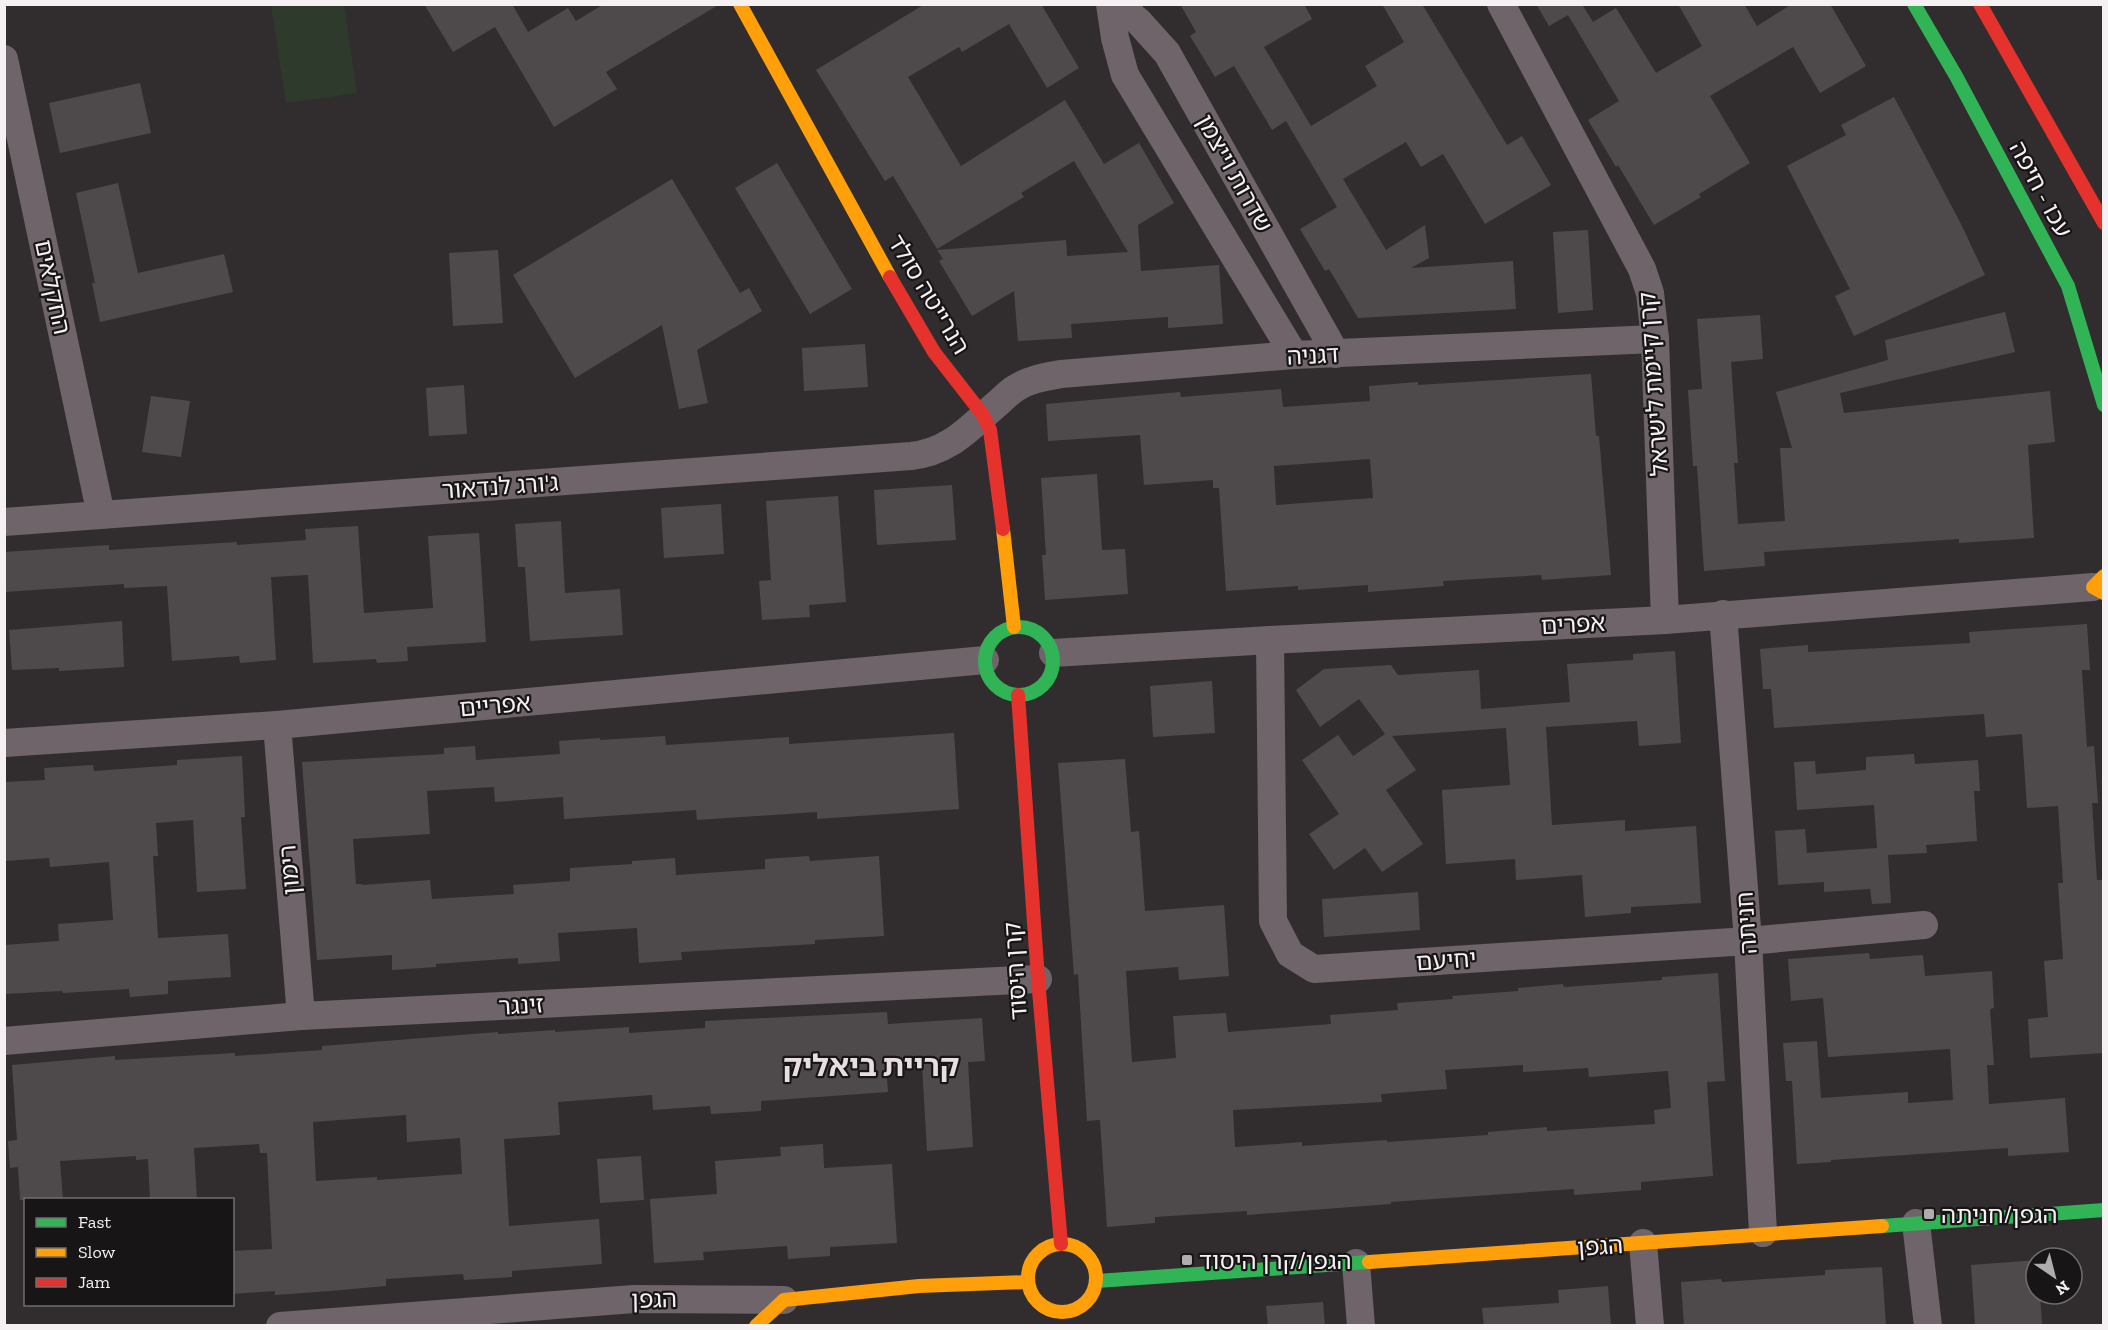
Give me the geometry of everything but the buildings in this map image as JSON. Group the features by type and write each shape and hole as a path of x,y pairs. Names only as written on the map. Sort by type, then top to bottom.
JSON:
{"main road":[{"name":"הנרייטה סולד","path":"740,4 918,327 934,352 983,415 990,430 1014,627"},
{"name":"עכו - חיפה","path":"1914,4 1956,76 2067,286 2103,405"},
{"name":"עכו - חיפה","path":"1980,4 2103,223"},
{"path":"1014,627 1025,627 1043,636 1053,653 1053,664 1046,682 1038,689 1018,695 998,688 991,680 985,660 987,648 994,638 1014,627"},
{"name":"קרן היסוד","path":"1018,695 1038,979 1061,1244"},
{"name":"הגפן","path":"1097,1281 2103,1210"},
{"path":"1075,1326 1080,1308 1094,1292 1097,1281 1096,1270 1091,1259 1073,1245 1050,1246 1040,1251 1028,1270 1027,1281 1034,1299 1041,1306 1059,1313 1080,1308"},
{"name":"הגפן","path":"784,1300 919,1286 1027,1281"},
{"path":"756,1326 784,1300"},
{"path":"1041,1306 1045,1326"}],"street":[{"name":"שדרות וייצמן","path":"1110,4 1115,38 1125,75 1294,355"},
{"name":"שדרות וייצמן","path":"1118,4 1139,22 1167,53 1336,354"},
{"name":"קרן קיימת לישראל","path":"1501,4 1642,268 1650,293 1655,339 1665,620"},
{"name":"החקלאים","path":"4,60 101,515"},
{"name":"דגניה","path":"983,415 1014,388 1035,378 1061,374 1294,355 1655,339"},
{"name":"ג'ורג לנדאור","path":"4,522 929,454 958,437 983,415"},
{"name":"אפרים","path":"1053,653 1665,620 2100,585"},
{"name":"חניתה","path":"1723,614 1748,941 1763,1233"},
{"name":"יחיעם","path":"1270,640 1273,921 1290,954 1314,969 1748,941 1924,925"},
{"name":"אפריים","path":"4,743 277,725 985,660"},
{"name":"רימון","path":"277,725 301,1016"},
{"name":"זינגר","path":"4,1041 301,1016 1038,979"},
{"path":"1916,1223 1928,1326"},
{"path":"1643,1243 1650,1326"},
{"path":"1356,1263 1361,1326"},
{"name":"הגפן","path":"280,1326 634,1299 784,1300"}],"green space":[{"path":"271,5 344,5 357,93 286,103"}],"traffic: fast":[{"path":"1914,4 1956,76 2068,286 2104,405"},
{"path":"1019,627 1032,630 1043,637 1050,648 1053,661 1050,674 1043,685 1032,692 1019,695 1006,692 995,685 988,674 985,661 988,648 995,637 1006,630 1019,627"},
{"path":"1882,1226 2104,1210"},
{"path":"1097,1281 1369,1262"}],"traffic: slow":[{"path":"740,4 890,277"},
{"path":"1003,529 1014,627"},
{"path":"2104,576 2093,587 2104,593"},
{"path":"1369,1262 1882,1226"},
{"path":"1055,1244 1069,1244 1081,1249 1091,1259 1096,1278 1091,1297 1081,1307 1069,1312 1055,1312 1043,1307 1033,1297 1028,1285 1028,1271 1033,1259 1043,1249 1055,1244"},
{"path":"756,1326 784,1300 919,1286 1027,1282"}],"traffic: jam":[{"path":"1980,4 2104,223"},
{"path":"890,277 934,352 983,415 990,430 1003,529"},
{"path":"1018,695 1038,979 1061,1244"}],"place":[{"name":"הגפן/חניתה","path":"1929,1214"},
{"name":"הגפן/קרן היסוד","path":"1187,1260"}],"district":[{"name":"קריית ביאליק","path":"871,1066"}]}
